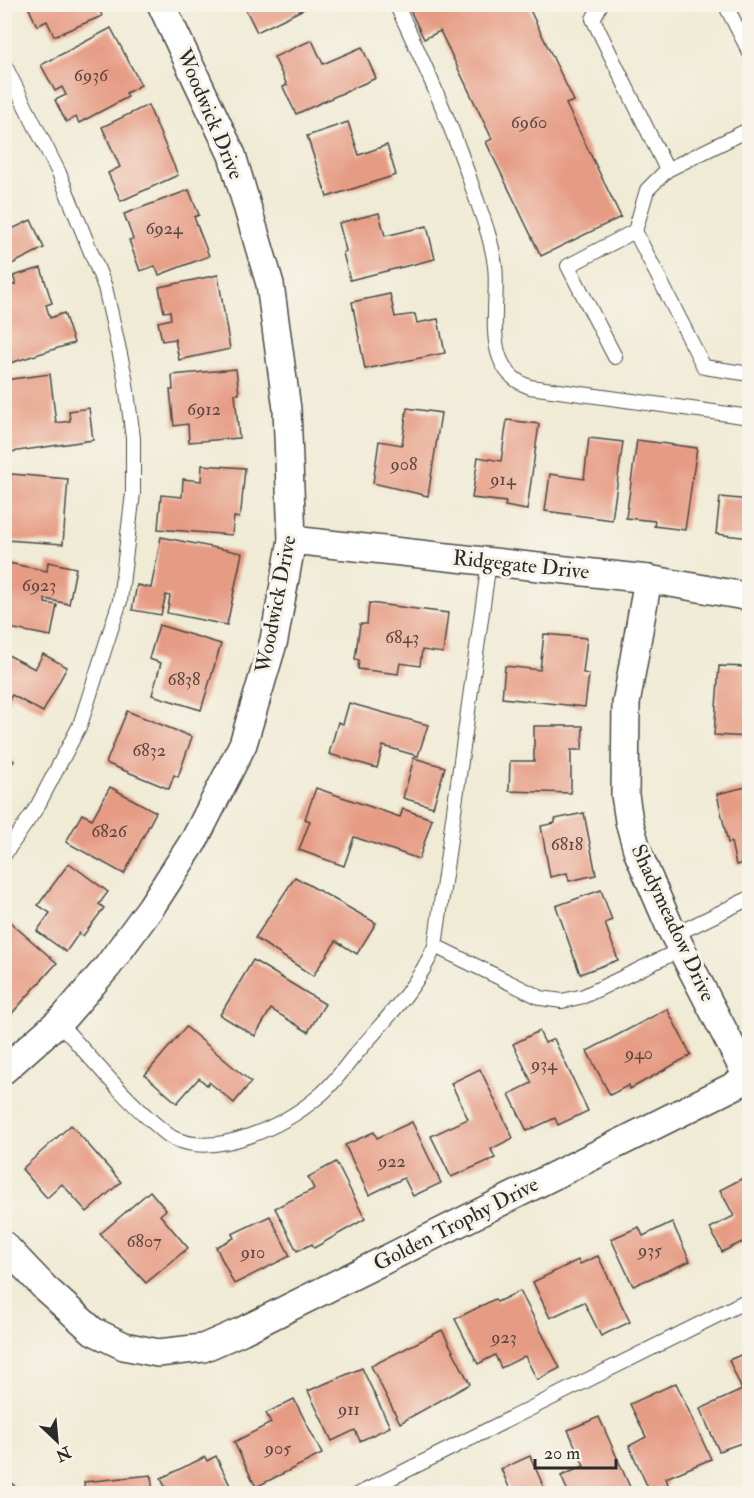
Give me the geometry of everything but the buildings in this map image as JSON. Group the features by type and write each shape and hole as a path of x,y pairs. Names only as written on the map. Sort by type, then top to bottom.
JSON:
{"street":[{"name":"Woodwick Drive","path":"4,1070 58,1022 108,966 151,907 195,839 243,744 274,640 292,540 287,409 270,284 232,155 161,4"},
{"name":"Ridgegate Drive","path":"292,540 648,579 750,597"},
{"name":"Shadymeadow Drive","path":"648,579 626,704 625,795 629,821 638,853 678,942 749,1079"},
{"name":"Golden Trophy Drive","path":"4,1245 46,1289 93,1331 124,1346 158,1353 203,1348 242,1332 749,1079"}],"lane":[{"path":"396,4 464,160 482,215 495,267 494,324 498,350 508,375 530,387 750,417"},
{"path":"601,4 593,20 668,170"},
{"path":"725,4 750,53"},
{"path":"4,64 59,173 105,287 125,377 133,438 133,493 120,601 80,725 37,807 4,855"},
{"path":"750,129 668,170 647,190 635,231 704,367 750,374"},
{"path":"615,357 568,266 635,231"},
{"path":"734,372 750,364"},
{"path":"58,1022 143,1113 172,1138 195,1145 229,1142 257,1134 296,1113 321,1095 409,992 425,969 435,946 489,562"},
{"path":"435,946 542,998 562,1001 584,996 750,898"},
{"path":"359,1494 750,1299"}]}
